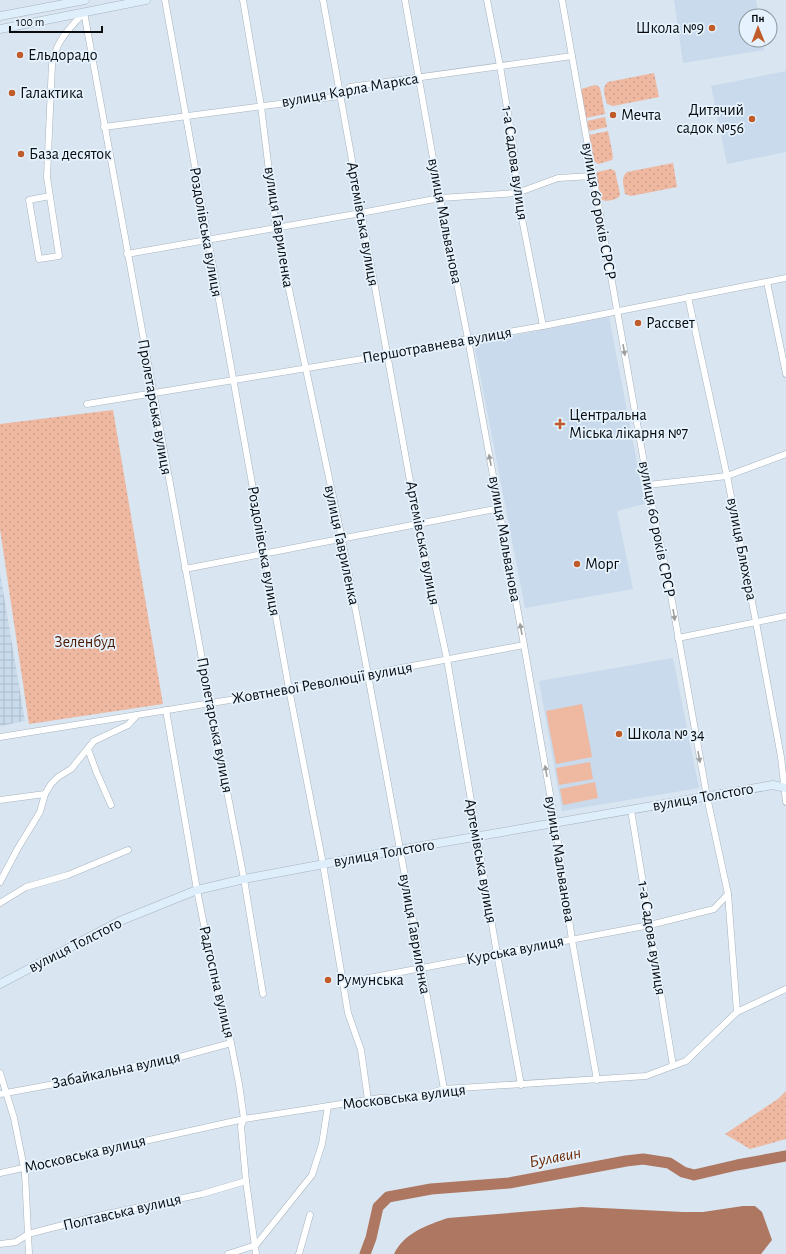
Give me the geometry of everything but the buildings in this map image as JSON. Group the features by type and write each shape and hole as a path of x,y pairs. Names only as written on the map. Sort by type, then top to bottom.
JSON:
{"street":[{"path":"0,16 82,0 84,12"},
{"path":"0,28 146,0"},
{"name":"Роздолівська вулиця","path":"164,0 264,554 323,864 342,982 348,1013 361,1050 368,1100"},
{"name":"вулиця Гавриленка","path":"243,0 261,106 276,228 342,539 444,1090"},
{"name":"Артемівська вулиця","path":"323,0 418,525 447,659 521,1086"},
{"name":"вулиця Мальванова","path":"405,0 440,198 500,508 555,823 572,940 597,1080"},
{"name":"1-а Садова вулиця","path":"487,0 514,150 517,193 543,326"},
{"name":"вулиця 60 років СРСР","path":"562,0 648,485 670,590 707,797 728,894 737,1012"},
{"path":"50,196 29,200 39,259 59,256 50,196 47,177 52,64 55,50 60,40 84,12"},
{"name":"Пролетарська вулиця","path":"84,12 185,569 244,879 263,994"},
{"name":"вулиця Карла Маркса","path":"104,127 340,96 350,87 572,56"},
{"path":"128,254 440,198 517,193 558,178 592,176"},
{"name":"Першотравнева вулиця","path":"87,404 387,355 617,312 786,278"},
{"path":"766,282 786,374"},
{"name":"вулиця Блюхера","path":"688,297 727,476 756,622 781,757 786,802"},
{"path":"648,485 727,476 786,454"},
{"path":"185,569 500,508"},
{"path":"678,638 786,616"},
{"name":"Жовтневої Революції вулиця","path":"0,737 210,703 524,645"},
{"name":"Радгоспна вулиця","path":"166,710 197,890 219,1000 231,1043 244,1120 241,1126 246,1181 256,1245 256,1254"},
{"path":"0,882 18,848 40,812 45,794 51,784 58,777 72,769 94,741 128,725 137,715"},
{"path":"88,749 111,806"},
{"name":"вулиця Толстого","path":"0,984 120,921 197,890 244,879 399,850 773,785 785,787"},
{"path":"0,800 45,794"},
{"name":"1-а Садова вулиця","path":"631,810 673,1066"},
{"path":"0,903 26,887 68,874 128,850"},
{"name":"Курська вулиця","path":"342,982 650,925 714,909 728,894"},
{"name":"Московська вулиця","path":"0,1173 244,1120 380,1098 410,1099 444,1090 521,1086 646,1076 686,1061 737,1012 786,989"},
{"name":"Забайкальна вулиця","path":"3,1093 60,1083 148,1062 176,1058 231,1043"},
{"path":"0,1074 3,1093 14,1118 24,1167 29,1254"},
{"path":"228,1254 256,1245 312,1175 322,1144 328,1106"},
{"name":"Полтавська вулиця","path":"0,1244 16,1242 28,1234 102,1215 202,1194 246,1181"},
{"path":"299,1254 310,1215"}],"shaded area":[{"name":"Школа №9","path":"674,0 756,0 758,8 738,8 738,48 764,48 764,50 683,63"},
{"name":"Дитячий садок №56","path":"786,71 786,152 727,164 711,86"},
{"name":"Центральна Міська лікарня №7","path":"609,317 645,504 617,511 633,589 525,608 474,343"},
{"path":"0,573 25,721 0,726"},
{"name":"Школа № 34","path":"673,658 699,788 562,811 539,681"},
{"path":"743,1206 755,1206 762,1212 772,1240 761,1254 394,1254 398,1247 410,1235 424,1227 448,1218 582,1207 703,1212"}],"green space":[{"path":"654,73 659,97 613,106 607,104 604,89 608,82"},
{"path":"595,85 600,88 605,114 586,118 581,89"},
{"path":"605,117 607,127 589,131 587,121"},
{"path":"608,131 613,156 612,160 598,164 594,161 589,135"},
{"path":"673,163 677,187 631,196 625,194 623,179 627,172"},
{"path":"611,169 615,171 620,194 619,197 615,199 604,201 601,198 596,175 597,172"},
{"name":"Зеленбуд","path":"113,410 163,704 29,724 0,529 0,424"},
{"path":"582,704 592,757 556,764 546,711"},
{"path":"590,762 593,779 559,785 556,768"},
{"path":"595,782 598,798 563,805 560,789"},
{"path":"786,1091 786,1139 750,1149 725,1134 778,1099"}],"waterway":[{"name":"Булавин","path":"365,1254 371,1238 378,1207 388,1197 431,1189 509,1183 643,1159 669,1163 683,1172 694,1175 786,1156"}],"place":[{"name":"Школа №9","path":"712,28"},
{"name":"Ельдорадо","path":"20,55"},
{"name":"Галактика","path":"12,93"},
{"name":"Мечта","path":"613,115"},
{"name":"Дитячий садок №56","path":"752,119"},
{"name":"База десяток","path":"21,154"},
{"name":"Рассвет","path":"638,323"},
{"name":"Центральна Міська лікарня №7","path":"560,424"},
{"name":"Морг","path":"577,564"},
{"name":"Школа № 34","path":"619,734"},
{"name":"Румунська","path":"328,980"}]}
